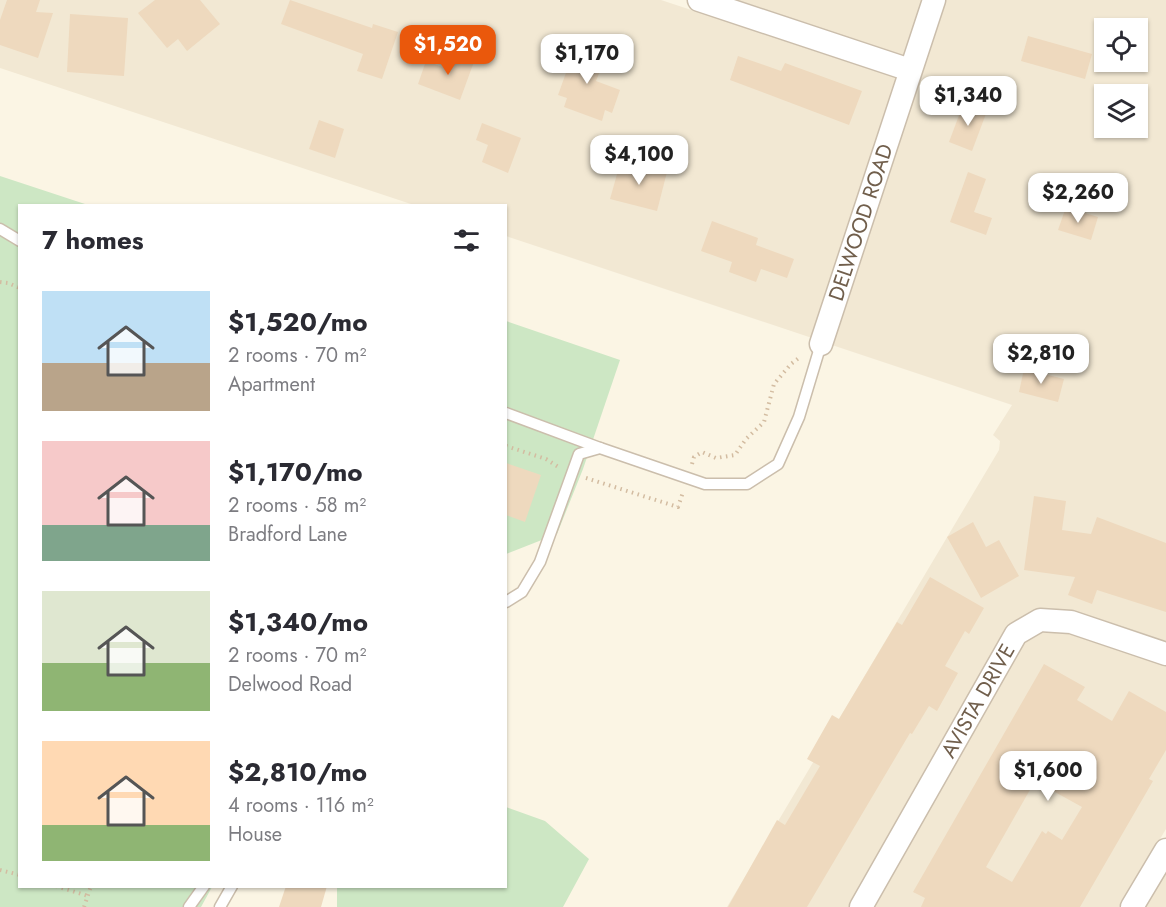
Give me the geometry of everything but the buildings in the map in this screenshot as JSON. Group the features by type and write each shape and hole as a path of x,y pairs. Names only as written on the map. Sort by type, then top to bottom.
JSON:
{"street":[{"path":"699,0 910,70"},
{"name":"DELWOOD ROAD","path":"821,344 934,0"},
{"name":"AVISTA DRIVE","path":"861,907 1016,634 1040,620 1071,622 1166,654"},
{"path":"1132,907 1166,850"}],"lane":[{"path":"0,229 18,240"},
{"path":"507,412 600,448 705,484 747,484 778,464 799,417 821,344"},
{"path":"507,601 522,592 540,562 579,454 600,448"},
{"path":"189,907 203,888"},
{"path":"220,907 231,888"}],"path":[{"path":"0,282 18,287"},
{"path":"507,446 546,459 563,471 678,507 694,457 702,452 716,458 735,455 746,439 764,422 774,384 791,364 821,344"},
{"path":"0,870 18,875"},
{"path":"62,888 88,896"},
{"path":"84,907 90,888"}],"shaded area":[{"path":"0,0 661,0 897,78 812,338 507,236 507,204 411,204 0,68"},
{"path":"737,0 923,0 904,56"},
{"path":"945,0 1166,0 1166,641 1075,611 1041,608 1012,623 1007,628 849,907 727,907 999,450 1000,441 993,435 1012,405 832,345"},
{"path":"1041,632 1069,634 1166,666 1166,829 1119,907 873,907 1023,642"},
{"path":"1166,870 1166,907 1144,907"}],"green space":[{"path":"0,176 85,204 18,204 18,888 211,888 201,907 0,907"},
{"path":"507,321 620,360 583,469 557,534 507,554"},
{"path":"507,807 545,821 589,859 563,907 337,907 337,888 507,888"}]}
